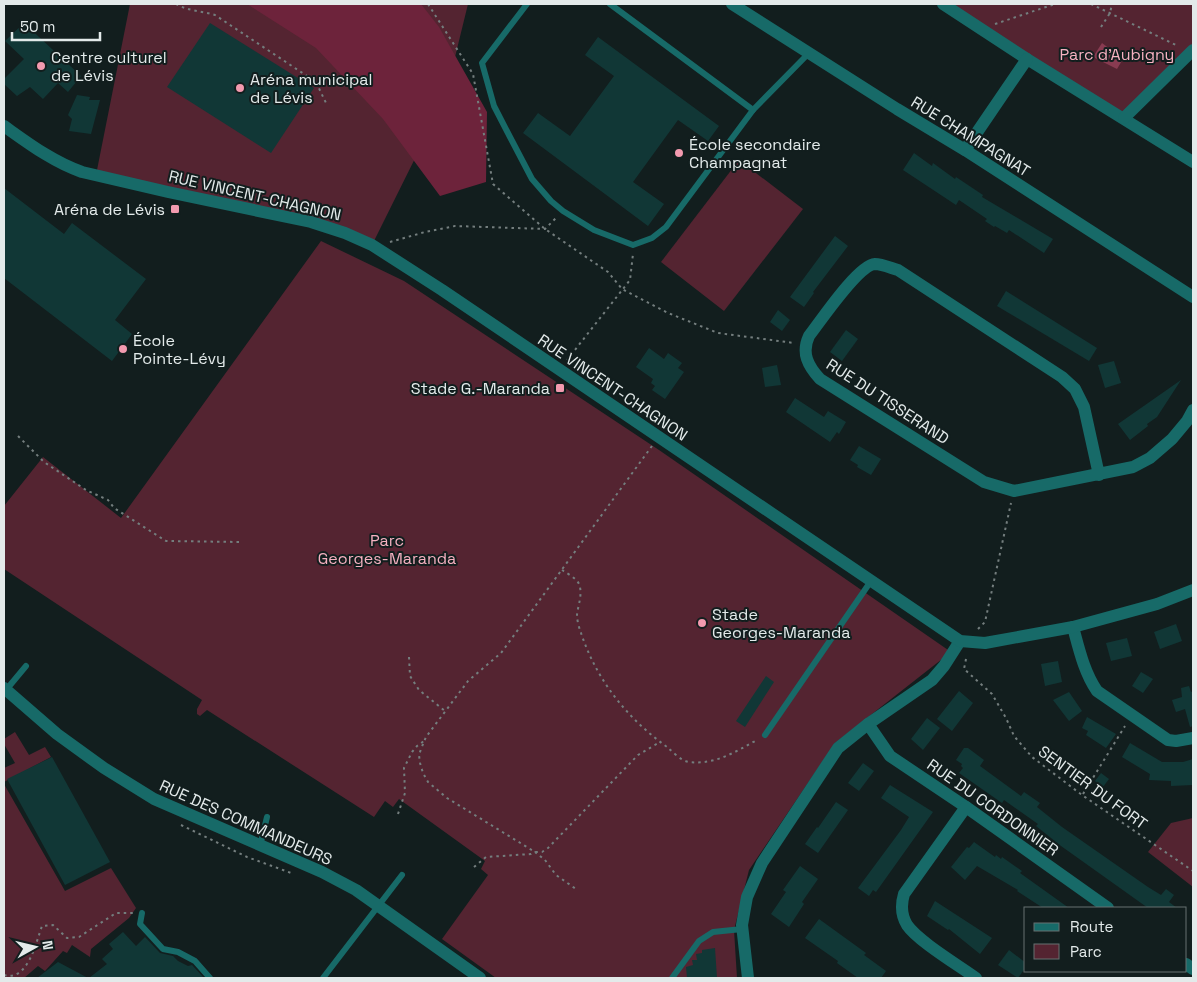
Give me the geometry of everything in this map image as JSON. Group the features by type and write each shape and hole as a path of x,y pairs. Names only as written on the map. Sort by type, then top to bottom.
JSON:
{"street":[{"name":"RUE CHAMPAGNAT","path":"732,4 965,150 1193,297"},
{"path":"944,4 1026,58 1193,162"},
{"path":"1124,118 1192,52"},
{"path":"965,150 1026,58"},
{"name":"RUE VINCENT-CHAGNON","path":"4,126 50,157 82,172 311,222 344,233 372,246 412,270 960,641 985,643 1073,627 1156,604 1193,590"},
{"path":"805,345 809,336 863,269 874,264 898,270 1062,377 1075,389 1084,408 1099,475"},
{"name":"RUE DU TISSERAND","path":"805,345 810,368 820,379 984,482 1014,491 1133,467 1150,458 1172,439 1187,421 1193,410"},
{"path":"1073,627 1090,681 1097,691 1168,740 1193,738"},
{"path":"748,978 742,929 747,897 762,862 838,748 868,724 932,680 944,666 960,641"},
{"name":"RUE DES COMMANDEURS","path":"5,689 57,734 104,768 154,799 322,872 356,890 480,978"},
{"name":"RUE DU CORDONNIER","path":"868,724 890,756 966,807 1107,907"},
{"path":"966,807 904,894 901,903 906,924 915,934 976,978"}],"lane":[{"path":"527,4 482,63 494,106 532,179 551,201 563,211 594,230 633,244 652,238 666,227 753,110 809,53"},
{"path":"610,4 753,110"},
{"path":"765,735 871,581"},
{"path":"5,689 26,666"},
{"path":"260,846 267,817"},
{"path":"323,978 402,875"},
{"path":"142,913 140,924 164,949 178,952 195,961 210,978"},
{"path":"672,978 698,941 713,932 742,929"}],"path":[{"path":"176,4 186,9 204,11 216,15 316,82 326,103"},
{"path":"428,4 473,74 493,184 545,229 608,272 622,289 668,313 718,333 805,345"},
{"path":"981,28 1054,4"},
{"path":"1070,4 1078,4"},
{"path":"1090,4 1192,52"},
{"path":"1101,27 1110,13 1112,4"},
{"path":"372,246 455,226 545,229 563,211"},
{"path":"559,370 630,280 633,244"},
{"path":"18,436 44,462 86,490 108,500 114,508 166,541 241,542"},
{"path":"576,889 556,875 545,860 535,852 447,798 428,782 423,773 419,755 424,742 468,681 501,653 657,437"},
{"path":"978,629 984,622 1014,491"},
{"path":"562,570 580,585 581,594 577,617 594,666 615,698 643,729 686,761 703,762 726,758 765,735"},
{"path":"408,657 410,676 419,690 446,711"},
{"name":"SENTIER DU FORT","path":"966,659 964,669 992,694 1014,736 1032,757 1082,795 1193,871"},
{"path":"1082,795 1132,716"},
{"path":"398,814 405,793 404,768 412,752 424,742"},
{"path":"474,867 486,857 531,854 542,852 548,848 638,755 660,742"},
{"path":"4,974 8,976 21,972 29,962 42,926 53,925 67,938 79,937 116,913 142,913"}],"green space":[{"path":"130,4 468,4 445,98 372,245 350,235 96,175"},
{"name":"Parc d'Aubigny","path":"945,4 1193,4 1193,50 1124,118"},
{"path":"739,160 803,209 724,311 661,262"},
{"name":"Parc Georges-Maranda","path":"321,241 404,281 659,450 951,652 835,743 749,870 734,930 737,978 496,978 442,939 488,875 481,869 485,861 399,799 393,807 385,801 374,817 207,710 200,716 197,714 197,709 202,700 4,569 4,506 43,457 121,518"},
{"path":"15,732 29,755 45,747 51,757 4,782 4,768 15,763 4,744 4,739"},
{"path":"4,784 65,891 111,868 136,908 129,918 91,949 90,957 72,945 67,953 63,951 45,971 38,966 24,978 4,978"},
{"path":"1193,818 1193,887 1148,852 1171,823"}],"shaded area":[{"path":"247,4 421,4 439,27 487,112 486,182 440,196 383,119 316,48"},
{"path":"1102,43 1123,59 1117,69 1093,57"}],"building":[{"path":"24,23 81,76 68,92 58,83 43,99 30,87 17,96 4,84 4,79 24,59 5,41"},
{"name":"Aréna municipal de Lévis","path":"210,23 314,88 271,153 167,87"},
{"path":"598,37 719,126 708,141 678,120 633,182 664,204 648,226 523,133 538,113 570,136 614,76 585,55"},
{"path":"77,95 90,97 89,100 100,100 91,134 69,131 72,119 68,115"},
{"path":"914,153 932,166 933,163 955,179 956,177 983,195 982,197 1053,239 1044,253 1009,230 1007,233 994,227 985,221 987,219 959,200 956,205 903,170"},
{"path":"4,188 64,234 72,223 146,279 115,320 132,334 112,361 4,278"},
{"path":"835,236 848,246 804,307 790,297"},
{"path":"1006,291 1097,348 1089,361 997,306"},
{"path":"778,310 790,320 782,331 770,322"},
{"path":"846,330 858,339 842,361 830,352"},
{"path":"649,348 664,359 668,353 682,363 678,368 684,372 665,399 652,390 655,386 651,383 653,379 636,367"},
{"path":"1114,361 1121,383 1105,388 1098,365"},
{"path":"777,365 781,385 765,387 762,368"},
{"path":"1181,380 1157,417 1130,440 1118,424"},
{"path":"795,398 824,417 828,411 846,422 839,434 837,432 830,442 786,412"},
{"path":"859,446 881,459 871,475 857,467 858,465 850,460"},
{"path":"1176,624 1182,641 1160,649 1154,632"},
{"path":"1127,638 1132,656 1111,661 1106,643"},
{"path":"1058,661 1062,682 1045,686 1041,664"},
{"path":"1141,672 1153,679 1143,693 1132,686"},
{"path":"766,676 774,682 745,727 736,721"},
{"path":"1189,686 1191,692 1193,691 1193,726 1190,727 1185,709 1176,712 1172,700 1182,697 1181,688"},
{"path":"959,691 973,703 952,731 937,719"},
{"path":"1069,692 1082,711 1069,721 1053,700"},
{"path":"1087,717 1116,734 1106,748 1086,735 1088,731 1082,728"},
{"path":"927,718 940,728 923,750 911,739"},
{"path":"1130,743 1162,762 1183,762 1193,759 1193,785 1171,786 1171,781 1149,780 1150,774 1122,757"},
{"path":"964,748 968,748 984,760 980,766 1021,796 1024,792 1040,803 1037,807 1062,827 1161,895 1166,889 1174,895 1169,902 1176,907 1147,907 1061,846 1036,826 1038,824 1004,800 1002,803 959,773 963,768 962,764 956,760"},
{"path":"52,757 110,862 65,885 7,779"},
{"path":"863,763 874,771 859,791 848,783"},
{"path":"1101,773 1109,779 1103,787 1095,781"},
{"path":"890,785 933,812 876,892 873,890 869,896 858,888 909,817 881,798"},
{"path":"836,802 848,810 818,853 805,844"},
{"path":"974,842 995,857 996,855 1001,859 1002,857 1022,871 1020,873 1068,907 1041,907 1018,890 977,866 965,880 951,867 967,847 969,848"},
{"path":"800,866 818,879 802,902 804,904 789,927 771,914 786,892 783,890"},
{"path":"935,901 992,938 980,954 949,929 927,916"},
{"path":"819,919 866,953 864,955 886,971 881,978 858,978 837,963 838,961 805,938"},
{"path":"123,932 136,946 145,937 160,953 173,956 188,966 192,965 204,978 89,978 107,964 102,959 113,949 109,944"},
{"path":"715,948 717,978 687,978 686,967 693,965 692,960 697,960 696,954 702,953 702,950"},
{"path":"1009,950 1024,961 1024,970 1018,978 998,965"},
{"path":"58,962 88,978 37,978"}],"place":[{"name":"Centre culturel de Lévis","path":"41,66"},
{"name":"Aréna municipal de Lévis","path":"240,88"},
{"name":"École secondaire Champagnat","path":"679,153"},
{"name":"Aréna de Lévis","path":"175,209"},
{"name":"École Pointe-Lévy","path":"123,349"},
{"name":"Stade G.-Maranda","path":"560,388"},
{"name":"Stade Georges-Maranda","path":"702,623"}]}
